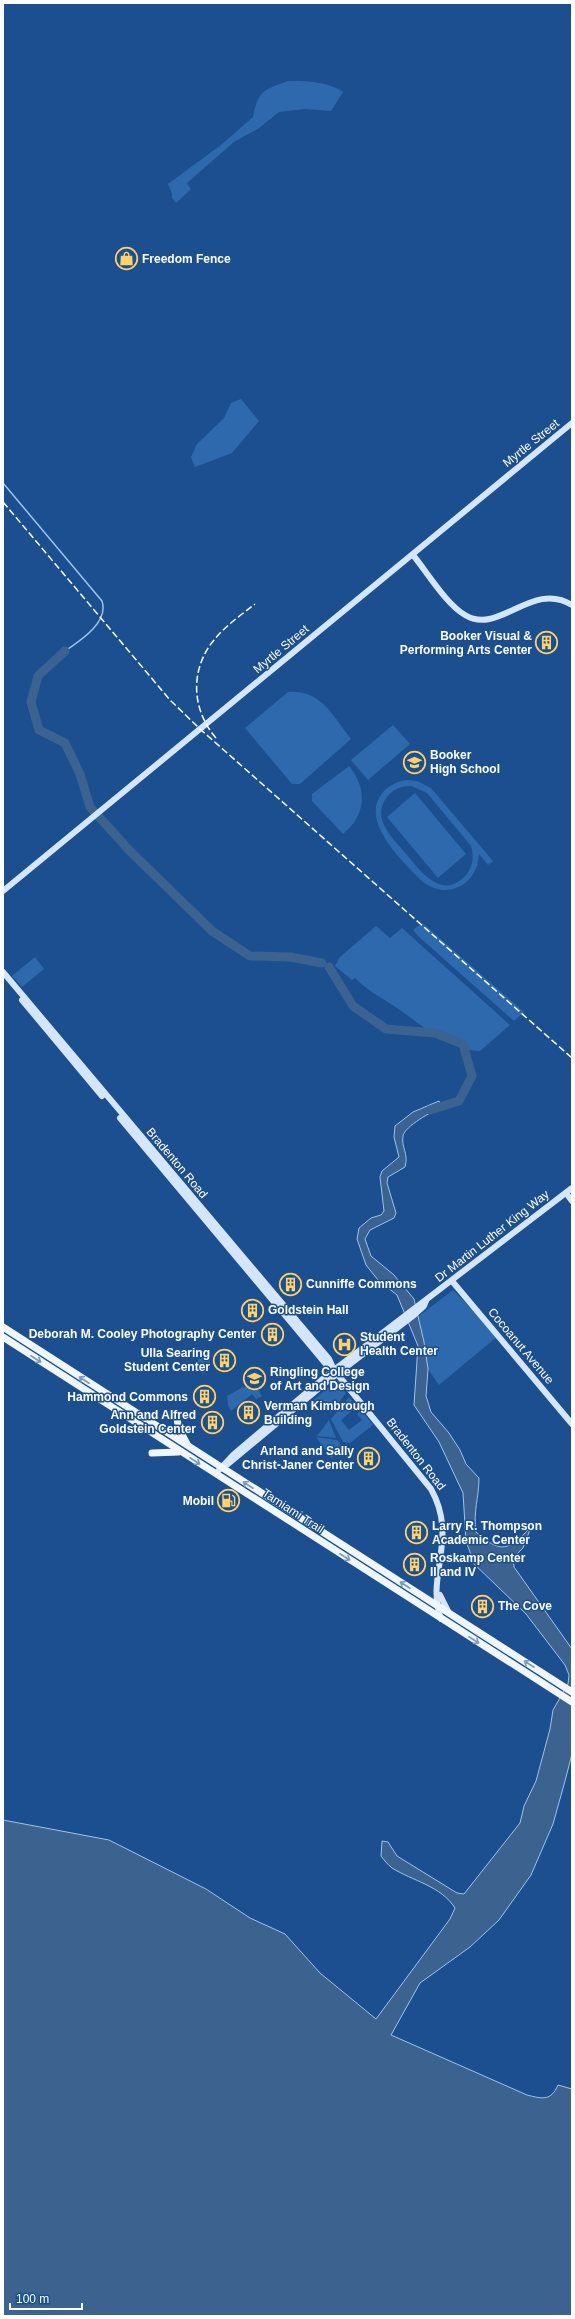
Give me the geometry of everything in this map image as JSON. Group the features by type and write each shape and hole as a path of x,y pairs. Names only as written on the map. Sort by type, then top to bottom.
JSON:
{"main road":[{"name":"Tamiami Trail","path":"3,1327 572,1692"},
{"name":"Tamiami Trail","path":"3,1337 572,1702"},
{"path":"176,1414 179,1429 188,1446"},
{"path":"152,1453 182,1452"},
{"path":"253,1498 275,1502"},
{"path":"268,1508 275,1507 289,1511"}],"street":[{"name":"Myrtle Street","path":"3,891 572,423"},
{"path":"413,555 454,606 469,617 481,620 494,618 534,600 547,598 559,599 572,605"},
{"name":"Bradenton Road","path":"3,972 329,1360 336,1372 429,1486 438,1502 442,1517 444,1535 438,1590 438,1607 441,1619"},
{"name":"Bradenton Road","path":"3,977 253,1279 325,1363 336,1372"},
{"name":"Dr Martin Luther King Way","path":"215,1474 233,1455 336,1372 572,1188"},
{"path":"566,1193 572,1201"},
{"name":"Cocoanut Avenue","path":"452,1281 572,1424"},
{"path":"438,1590 450,1614"}],"shaded area":[{"path":"288,81 323,84 337,88 343,92 331,111 305,109 279,112 259,128 234,142 187,183 191,189 176,203 172,198 168,184 221,145 253,117 257,102 267,89"},
{"path":"241,399 259,421 232,453 195,467 191,457 197,444 224,418 231,403"},
{"path":"288,692 299,692 318,699 332,713 351,739 300,784 292,784 245,728"},
{"path":"393,725 410,744 368,780 351,760"},
{"path":"349,766 359,784 362,793 362,802 356,819 351,827 343,834 312,801 312,794"},
{"path":"402,781 417,781 431,788 493,861 488,865 479,854 477,865 473,874 460,886 451,889 442,890 423,882 397,855 382,832 377,820 376,809 381,794 387,788","holes":["411,786 427,793 471,846 472,850 473,857 468,872 457,882 449,885 441,885 426,876 390,835 382,821 382,805 389,794 395,790 401,787"]},
{"path":"415,793 466,854 438,878 387,817"},
{"path":"422,923 524,1012 514,1021 418,936 413,930"},
{"path":"376,926 390,938 402,928 510,1025 480,1051 458,1047 428,1030 371,991 355,978 352,980 335,966 340,957"},
{"path":"35,957 44,969 22,987 12,976"},
{"path":"439,1101 442,1108 426,1115 413,1124 408,1128 403,1136 403,1144 406,1154 405,1167 388,1177 387,1183 396,1213 394,1218 370,1230 365,1239 371,1256 394,1275 414,1299 424,1342 428,1369 426,1396 431,1412 449,1433 460,1450 466,1464 479,1478 475,1518 476,1532 492,1544 504,1547 516,1541 531,1527 523,1548 513,1558 514,1567 572,1649 572,1754 553,1824 531,1875 499,1920 470,1947 420,1983 391,2035 527,2095 546,2098 552,2094 558,2085 572,2089 572,2316 3,2316 3,1820 109,1840 206,1889 250,1918 285,1934 320,1973 376,2019 450,1919 455,1908 442,1894 391,1867 381,1856 382,1841 388,1842 397,1856 457,1893 464,1894 520,1823 524,1806 536,1781 550,1729 553,1710 568,1684 569,1675 565,1665 526,1614 471,1561 471,1555 466,1541 463,1493 439,1442 414,1405 418,1346 397,1295 378,1280 366,1265 357,1239 359,1228 371,1218 381,1215 384,1211 380,1177 382,1171 399,1157 394,1137 395,1126 413,1112"},
{"path":"453,1290 498,1336 439,1385 428,1369 424,1342 415,1319"},
{"path":"204,1354 210,1361 210,1368 203,1374 198,1366 198,1359"},
{"path":"334,1383 340,1385 346,1393 331,1413 318,1401 311,1406 309,1404"},
{"path":"243,1387 248,1387 252,1391 256,1387 262,1396 256,1399 252,1394 231,1411 228,1405 227,1396"},
{"path":"349,1397 357,1406 341,1420 349,1430 362,1420 357,1414 361,1410 373,1425 350,1443 343,1442 331,1419"},
{"path":"329,1420 336,1438 317,1436"},
{"path":"316,1437 337,1440 340,1443 340,1452 331,1458"}],"waterway":[{"path":"3,483 102,601 103,609 98,623 79,642 65,651"},
{"path":"65,651 38,676 31,702 39,730 65,743 80,774 90,807 129,850 212,931 250,956 290,957 322,963"},
{"path":"329,967 353,1006 386,1029 435,1033 463,1044 472,1076 459,1101 430,1110"}],"railway":[{"path":"3,502 170,700 200,729 572,1058"},
{"path":"216,738 208,727 198,702 197,676 206,651 218,635 255,604"}],"place":[{"name":"Freedom Fence","path":"126,259"},
{"name":"Booker Visual & Performing Arts Center","path":"547,643"},
{"name":"Booker High School","path":"414,762"},
{"name":"Cunniffe Commons","path":"290,1284"},
{"name":"Goldstein Hall","path":"253,1310"},
{"name":"Deborah M. Cooley Photography Center","path":"272,1334"},
{"name":"Student Health Center","path":"345,1344"},
{"name":"Ulla Searing Student Center","path":"225,1360"},
{"name":"Ringling College of Art and Design","path":"254,1379"},
{"name":"Hammond Commons","path":"204,1397"},
{"name":"Verman Kimbrough Building","path":"249,1413"},
{"name":"Ann and Alfred Goldstein Center","path":"212,1422"},
{"name":"Arland and Sally Christ-Janer Center","path":"369,1458"},
{"name":"Mobil","path":"229,1501"},
{"name":"Larry R. Thompson Academic Center","path":"417,1533"},
{"name":"Roskamp Center II and IV","path":"415,1565"},
{"name":"The Cove","path":"483,1606"}]}
